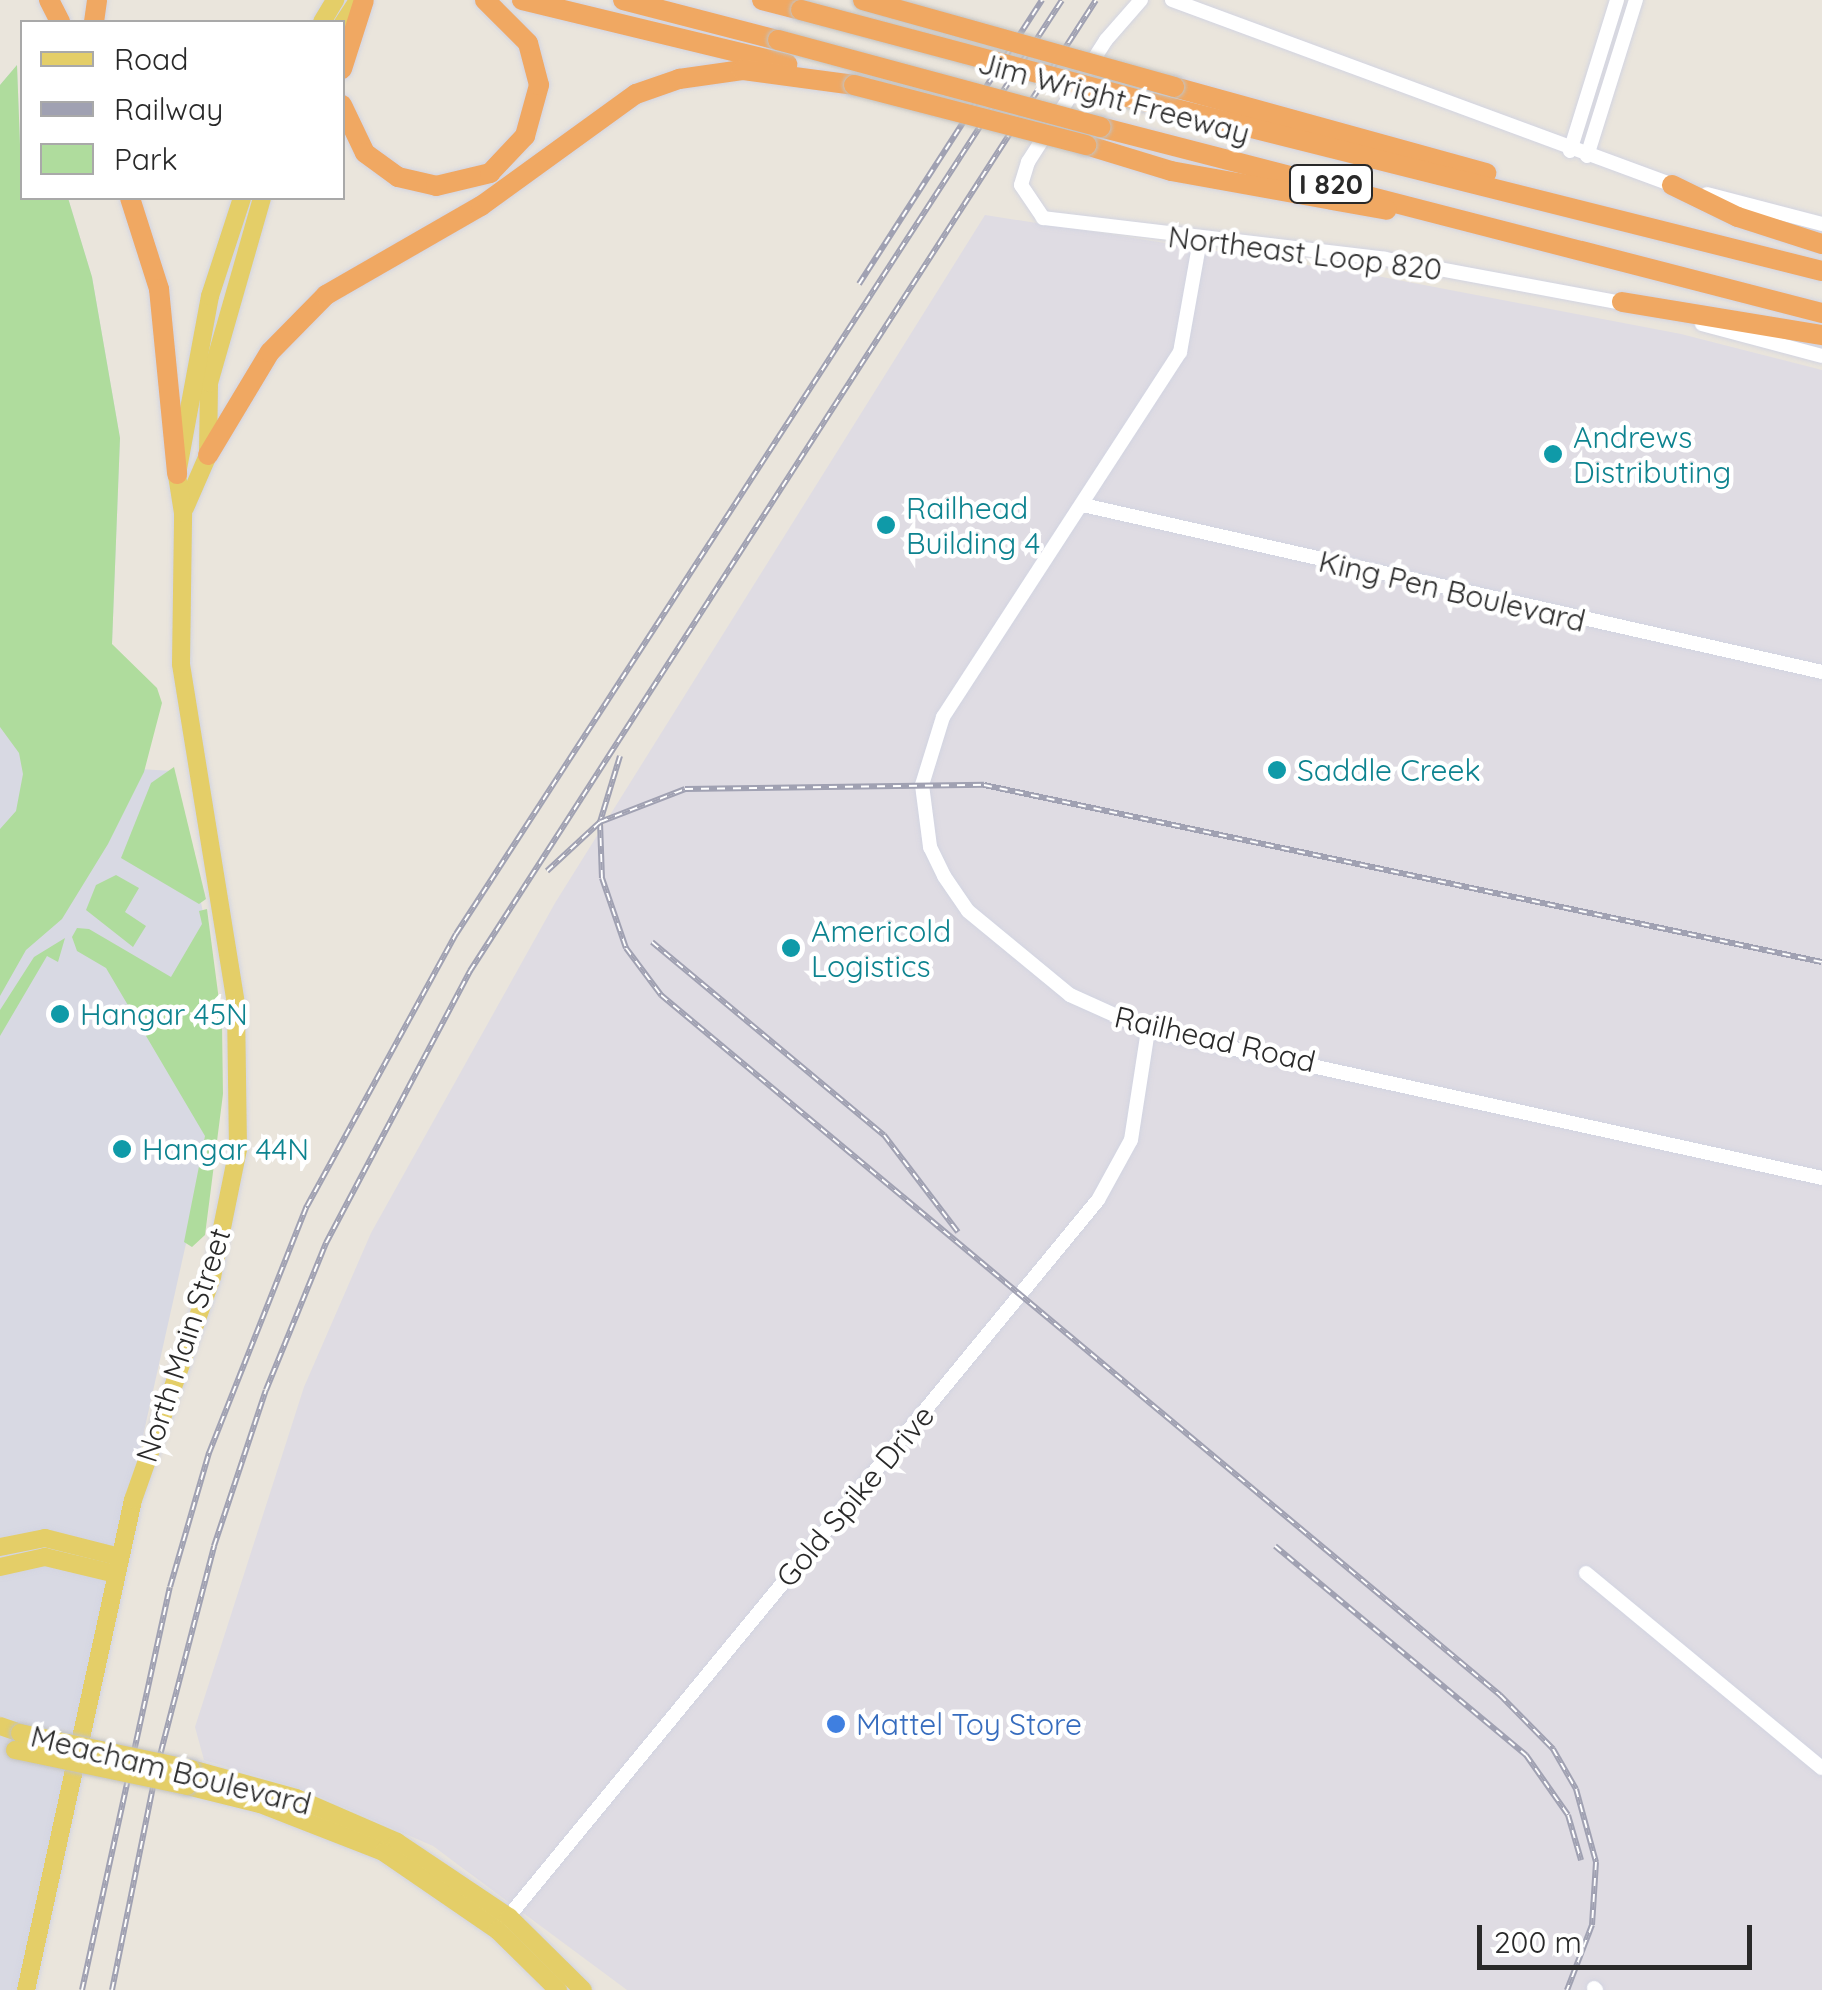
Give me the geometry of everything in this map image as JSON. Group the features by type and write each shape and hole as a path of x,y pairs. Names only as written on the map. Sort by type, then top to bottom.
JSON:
{"highway":[{"path":"345,58 361,0"},
{"path":"345,111 365,153 398,177 436,186 490,173 525,136 539,85 528,42 485,0"},
{"path":"522,0 746,62 1086,144 1171,171 1562,240"},
{"name":"Jim Wright Freeway","path":"623,0 1100,127 1562,240 1822,313"},
{"name":"Jim Wright Freeway","path":"762,0 1140,100 1822,271"},
{"path":"863,0 1424,152 1552,201"},
{"path":"208,455 270,352 326,296 481,206 636,94 746,62"},
{"path":"1672,186 1822,244"},
{"path":"131,200 162,306 177,474"},
{"path":"1622,302 1822,335"}],"main road":[{"path":"345,21 361,0"},
{"name":"North Main Street","path":"26,1990 142,1466 212,1277 238,1148 236,1004 180,664 183,513 177,474 210,296 241,200"},
{"name":"North Main Street","path":"183,513 208,455 209,383 261,200"},
{"path":"0,1548 46,1538 118,1565"},
{"path":"0,1567 44,1556 118,1565"},
{"name":"Meacham Boulevard","path":"0,1726 12,1742 189,1778 265,1787 364,1826 452,1874 583,1990"},
{"name":"Meacham Boulevard","path":"503,1923 558,1990"}],"street":[{"name":"Northeast Loop 820","path":"1141,0 1106,40 1028,162 1021,185 1034,210 1057,225 1385,259 1622,302 1822,356"},
{"path":"1172,0 1672,186 1822,224"},
{"path":"1570,150 1617,0"},
{"path":"1587,156 1636,0"},
{"name":"Railhead Road","path":"1200,240 1180,352 942,717 922,785 926,822 930,847 968,911 1070,996 1148,1030 1822,1178"},
{"name":"King Pen Boulevard","path":"1083,505 1822,672"},
{"name":"Gold Spike Drive","path":"503,1923 1098,1200 1131,1140 1148,1030"},
{"path":"1586,1573 1822,1768"}],"shaded area":[{"path":"17,65 20,200 69,200 92,277 120,438 112,644 138,769 174,771 213,961 220,1065 202,1172 19,1990 0,1990 0,85"},
{"path":"985,215 1377,276 1681,334 1822,370 1822,1990 627,1990 433,1846 307,1791 204,1760 195,1727 304,1387 371,1233 555,903"}],"green space":[{"path":"17,65 20,200 69,200 92,277 120,438 112,644 157,688 162,703 144,772 108,844 62,919 26,950 0,996 0,829 16,811 23,774 19,753 0,727 0,85"},
{"path":"174,767 206,899 199,904 121,858 151,783"},
{"path":"116,875 139,888 125,912 146,926 133,947 86,910 96,885"},
{"path":"207,909 222,1023 223,1094 205,1235 192,1247 184,1242 205,1136 106,968 77,951 72,937 77,928 89,929 171,977 202,924 199,911"},
{"path":"65,938 58,962 47,956 0,1036 0,1010 34,957"}],"railway":[{"path":"859,284 1042,0"},
{"path":"82,1990 170,1587 209,1453 307,1206 456,934 1062,0"},
{"path":"112,1990 157,1767 214,1546 266,1390 326,1243 470,971 1096,0"},
{"path":"620,756 600,822 602,878 626,948 661,995 1500,1695 1553,1749 1576,1789 1596,1862 1592,1925 1567,1990"},
{"path":"547,871 600,822 685,789 984,785 1822,962"},
{"path":"652,942 884,1135 958,1232"},
{"path":"1275,1546 1526,1755 1568,1815 1581,1860"}],"place":[{"name":"Andrews Distributing","path":"1553,454"},
{"name":"Railhead Building 4","path":"886,525"},
{"name":"Saddle Creek","path":"1277,770"},
{"name":"Americold Logistics","path":"791,948"},
{"name":"Hangar 45N","path":"60,1014"},
{"name":"Hangar 44N","path":"122,1149"},
{"name":"Mattel Toy Store","path":"836,1724"}]}
